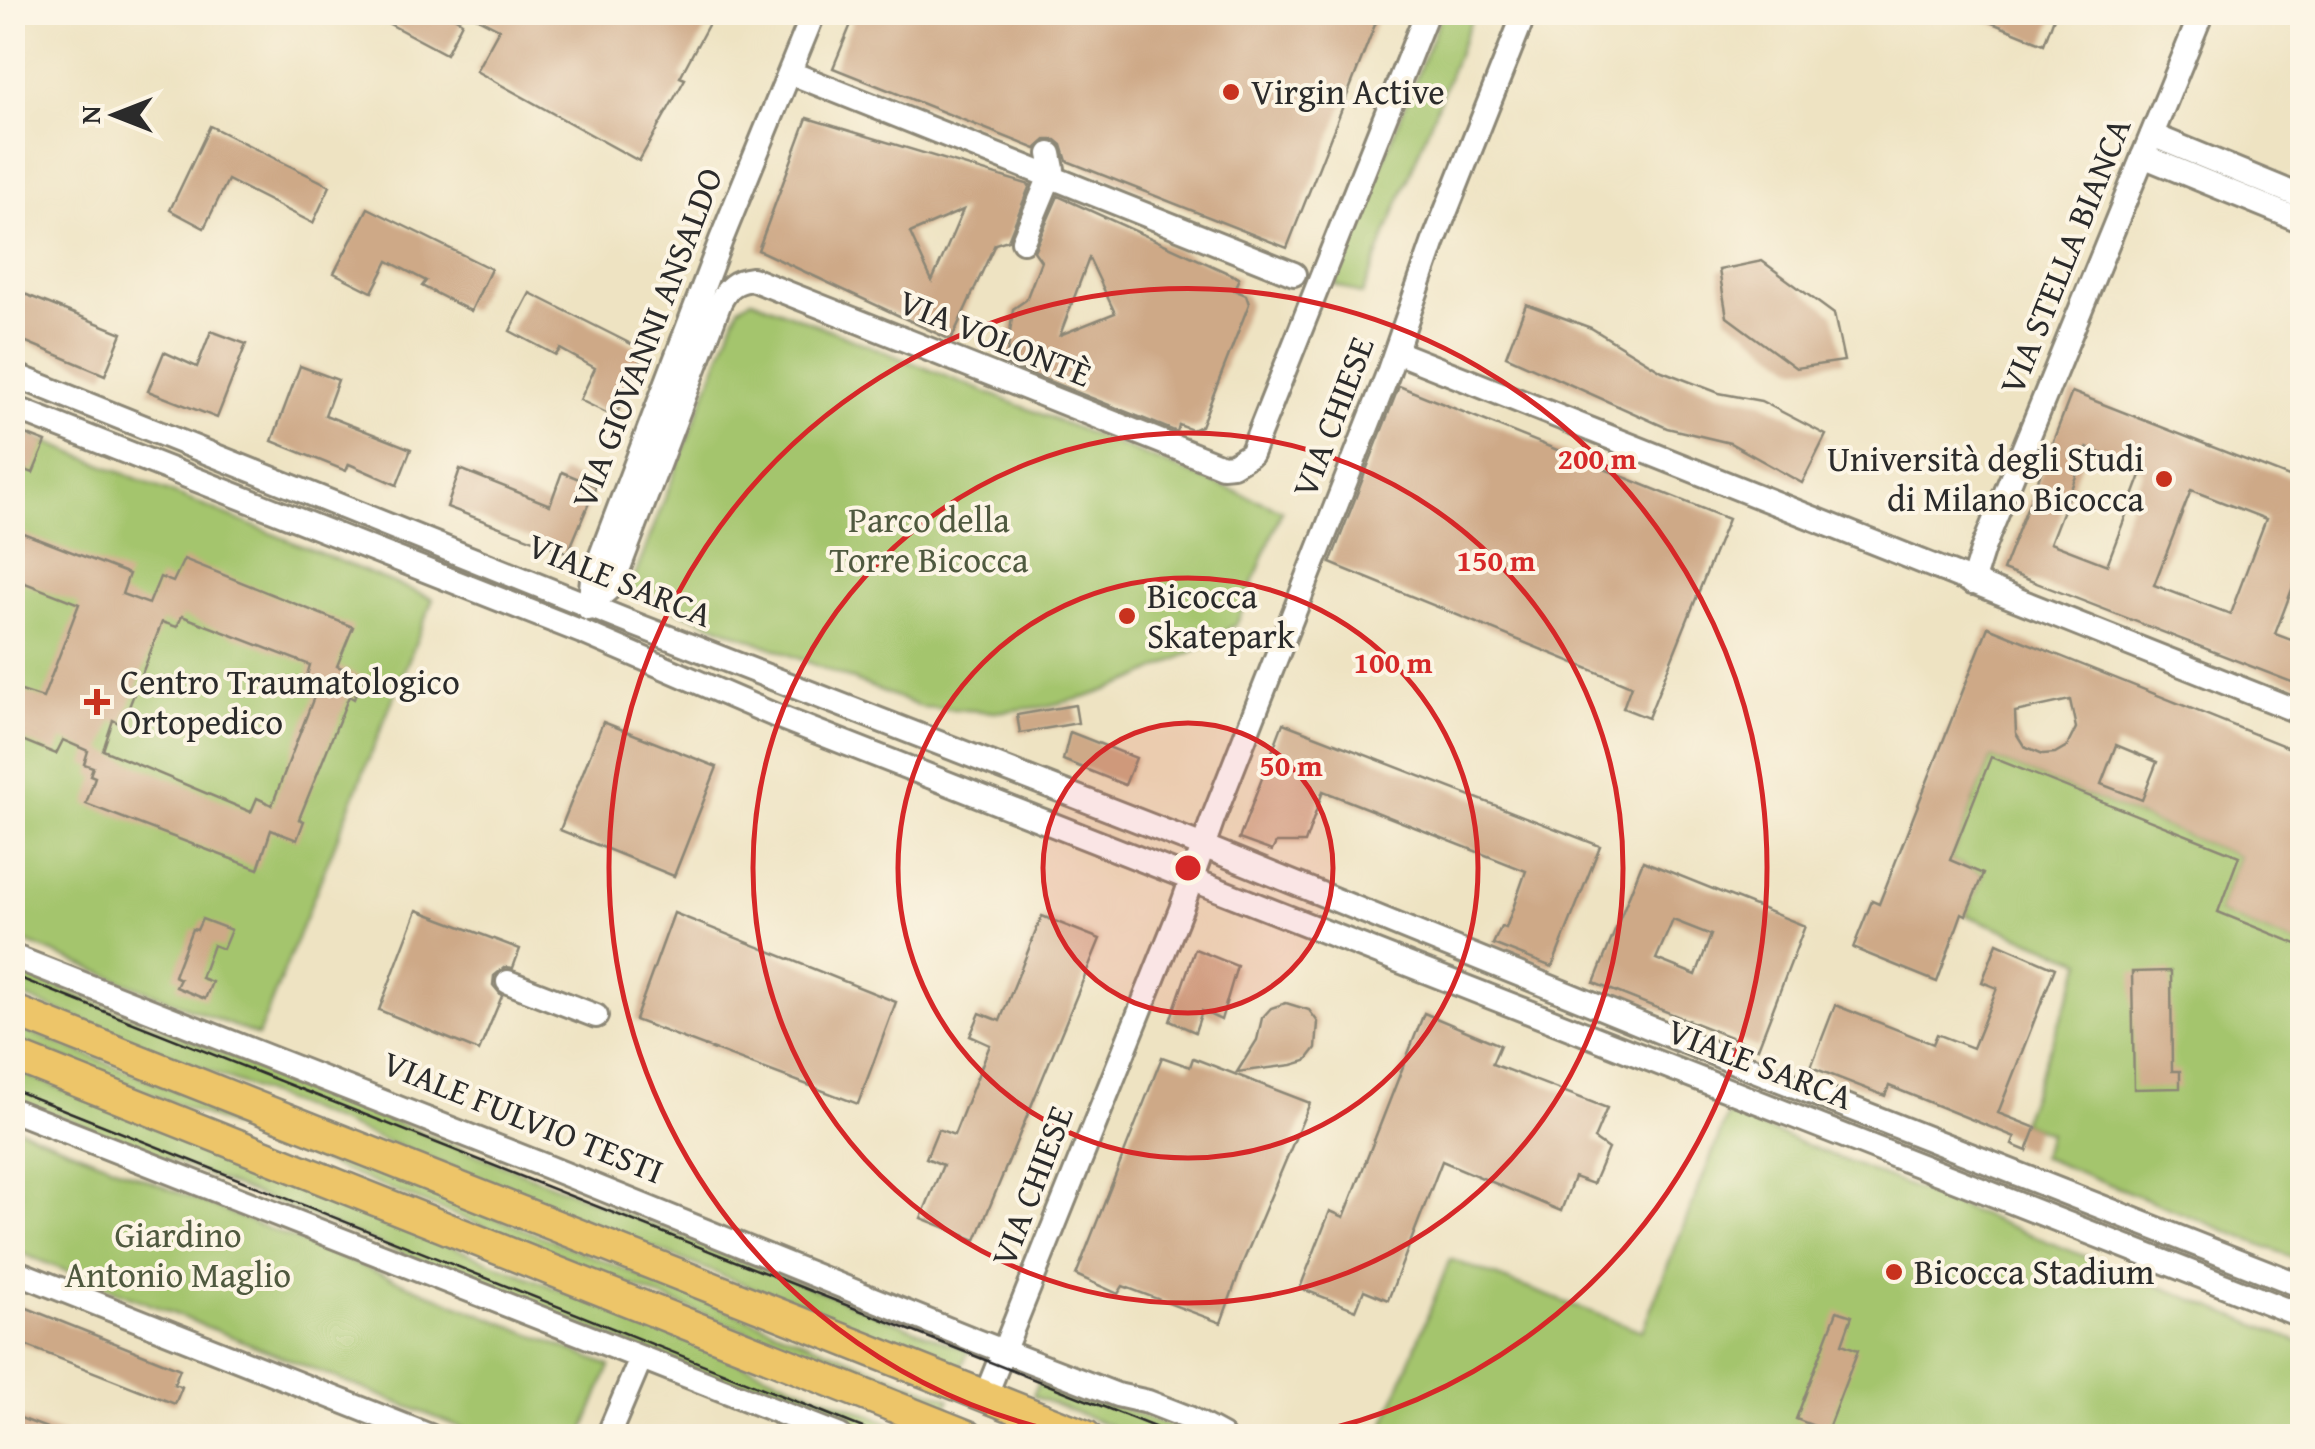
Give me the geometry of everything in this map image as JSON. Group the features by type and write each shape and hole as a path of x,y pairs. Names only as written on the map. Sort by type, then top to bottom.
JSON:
{"main road":[{"path":"12,1010 1086,1436"},
{"path":"12,1055 968,1436 985,1397"}],"street":[{"name":"VIA GIOVANNI ANSALDO","path":"590,606 592,579 721,240 814,12"},
{"name":"VIA CHIESE","path":"1251,454 1427,12"},
{"name":"VIA CHIESE","path":"1203,846 1525,12"},
{"name":"VIA STELLA BIANCA","path":"1972,582 2202,12"},
{"path":"801,77 1054,164 1294,274"},
{"path":"2147,146 2302,197"},
{"path":"2147,146 2302,221"},
{"path":"1023,241 1054,164"},
{"path":"721,240 729,264 752,279"},
{"name":"VIA GIOVANNI ANSALDO","path":"590,606 612,586 720,302 733,284 752,279"},
{"name":"VIA VOLONTÈ","path":"752,279 1222,466 1251,454"},
{"path":"1396,352 2302,713"},
{"name":"VIALE SARCA","path":"12,374 2302,1286"},
{"name":"VIALE SARCA","path":"12,407 582,632 774,715 2301,1311"},
{"path":"582,632 590,606"},
{"path":"1191,879 1203,846"},
{"name":"VIA CHIESE","path":"1004,1351 1191,879"},
{"name":"VIALE FULVIO TESTI","path":"12,956 1117,1396 1148,1402 1189,1418 1222,1436"},
{"path":"508,982 596,1016"},
{"path":"12,1110 840,1436"},
{"path":"12,1270 430,1436"},
{"path":"985,1397 1004,1351"},
{"path":"608,1436 641,1358"}],"green space":[{"path":"1442,12 1474,13 1362,295 1334,284"},
{"name":"Parco della Torre Bicocca","path":"752,299 1282,510 1237,623 1204,646 1132,681 1087,697 995,712 921,707 629,591 739,307"},
{"path":"12,428 433,599 258,1036 13,937"},
{"path":"1991,757 2239,856 2218,912 2302,946 2302,1238 2294,1258 2041,1157 2049,1133 2021,1122 2083,961 1966,915 1983,874 1950,860"},
{"path":"12,969 969,1351 961,1368 899,1346 13,993"},
{"path":"12,1025 950,1399 946,1411 13,1039"},
{"path":"12,1069 922,1436 858,1436 57,1115 13,1103"},
{"name":"Bicocca Stadium","path":"1728,1114 2302,1343 2302,1436 1380,1436 1450,1259 1642,1331"},
{"name":"Giardino Antonio Maglio","path":"13,1126 610,1366 582,1436 482,1436 13,1250 13,1218 19,1191 13,1188"},
{"path":"1040,1376 1193,1436 1137,1436 1033,1396"}],"building":[{"path":"367,12 446,12 462,22 446,54"},
{"path":"466,12 715,12 680,77 685,79 639,161 476,71 499,29"},
{"path":"856,12 1380,12 1287,248 1067,161 1056,140 1046,140 1036,149 833,68"},
{"path":"1965,12 2056,12 2044,44"},
{"path":"807,118 1030,185 1008,240 995,244 951,340 758,250","holes":["963,210 932,281 910,233"]},
{"path":"210,126 330,186 313,223 228,180 204,228 170,210"},
{"path":"1058,196 1239,278 1234,290 1246,295 1249,304 1201,426 1192,430 1179,425 1177,432 1006,364 1013,309 1026,300 1041,261 1034,251","holes":["1089,258 1115,313 1060,335"]},
{"path":"368,208 491,269 471,311 422,286 426,281 388,261 372,292 334,273"},
{"path":"1762,261 1834,314 1844,361 1796,368 1727,317 1719,270"},
{"path":"12,289 122,333 105,375 12,336"},
{"path":"530,293 645,351 615,417 580,400 595,368 560,349 556,355 510,331"},
{"path":"1526,304 1591,328 1662,371 1719,393 1761,401 1826,435 1802,483 1730,443 1667,428 1506,356"},
{"path":"211,331 246,344 217,418 148,391 164,352 197,367"},
{"path":"300,366 338,380 325,415 411,449 397,485 349,464 346,471 272,441"},
{"path":"1399,386 1728,519 1648,718 1623,708 1631,686 1330,563"},
{"path":"2072,392 2302,482 2302,563 2275,634 2302,644 2302,686 2003,570","holes":["2087,448 2143,470 2107,565 2050,543","2191,490 2266,519 2230,614 2154,585"]},
{"path":"12,429 46,442 33,473 12,465"},
{"path":"460,469 550,505 562,472 596,486 568,553 447,507"},
{"name":"Centro Traumatologico Ortopedico","path":"23,533 129,574 122,594 149,604 160,577 173,582 184,559 353,627 337,666 363,677 354,699 349,696 299,819 304,821 297,840 271,830 258,869 86,804 95,777 90,775 93,767 84,764 88,751 63,740 56,754 12,736 12,688 43,698 79,604 12,578 12,550 16,551","holes":["182,616 310,665 306,679 319,684 272,805 257,798 251,812 103,750 113,720 122,725 162,622 177,627"]},
{"path":"1988,627 2302,753 2302,946 2218,912 2239,856 1991,757 1950,860 1983,874 1966,915 1962,913 1937,982 1853,948 1872,901 1879,904","holes":["2070,700 2076,728 2067,746 2043,754 2024,746 2016,733 2015,712","2116,745 2157,762 2142,800 2101,784"]},
{"path":"1075,705 1078,723 1020,733 1017,715"},
{"path":"603,722 717,767 674,876 560,830"},
{"path":"1283,723 1600,846 1552,967 1493,944 1501,927 1506,928 1526,871 1323,791 1305,843 1276,843 1272,851 1239,839"},
{"path":"1070,732 1136,758 1125,785 1063,760"},
{"path":"1643,861 1805,926 1758,1048 1594,983","holes":["1673,920 1711,935 1696,975 1656,959"]},
{"path":"417,910 520,949 513,968 505,967 494,976 493,985 502,996 479,1051 379,1010"},
{"path":"674,913 896,1002 858,1104 635,1020"},
{"path":"1042,916 1100,939 976,1240 921,1218 943,1165 926,1158 938,1129 954,1135 990,1045 970,1036 980,1013 1000,1021"},
{"path":"202,919 231,930 223,949 213,945 201,978 212,982 205,999 176,987 180,979 174,976 192,929 197,930"},
{"path":"1997,943 2055,968 1998,1113 2036,1128 2027,1151 2012,1145 2015,1137 1889,1086 1885,1096 1811,1067 1835,1005 1933,1044 1937,1034 1973,1048 1997,988 1982,982"},
{"path":"1195,949 1237,966 1221,1020 1202,1011 1195,1032 1170,1021"},
{"path":"2171,971 2172,1071 2180,1071 2180,1088 2134,1089 2132,972"},
{"path":"1286,1003 1309,1010 1318,1022 1316,1048 1306,1061 1237,1072 1257,1040 1262,1018 1271,1008"},
{"path":"1424,1013 1500,1045 1492,1064 1607,1108 1594,1139 1608,1149 1593,1184 1574,1177 1561,1211 1442,1161 1388,1300 1364,1290 1356,1310 1300,1288 1330,1211 1344,1217"},
{"path":"1162,1057 1190,1067 1193,1058 1310,1103 1221,1323 1123,1286 1118,1294 1076,1275"},
{"path":"12,1302 180,1369 174,1384 182,1387 175,1404 12,1340"},
{"path":"1837,1311 1852,1316 1842,1344 1858,1350 1827,1431 1796,1419"},
{"path":"12,1415 66,1435 66,1436 12,1436"}],"tram line":[{"path":"12,975 1177,1436"},
{"path":"12,1089 883,1436"}],"place":[{"name":"Virgin Active","path":"1231,92"},
{"name":"Università degli Studi di Milano Bicocca","path":"2164,479"},
{"name":"Bicocca Skatepark","path":"1127,616"},
{"name":"Centro Traumatologico Ortopedico","path":"97,702"},
{"name":"Bicocca Stadium","path":"1894,1272"}]}
